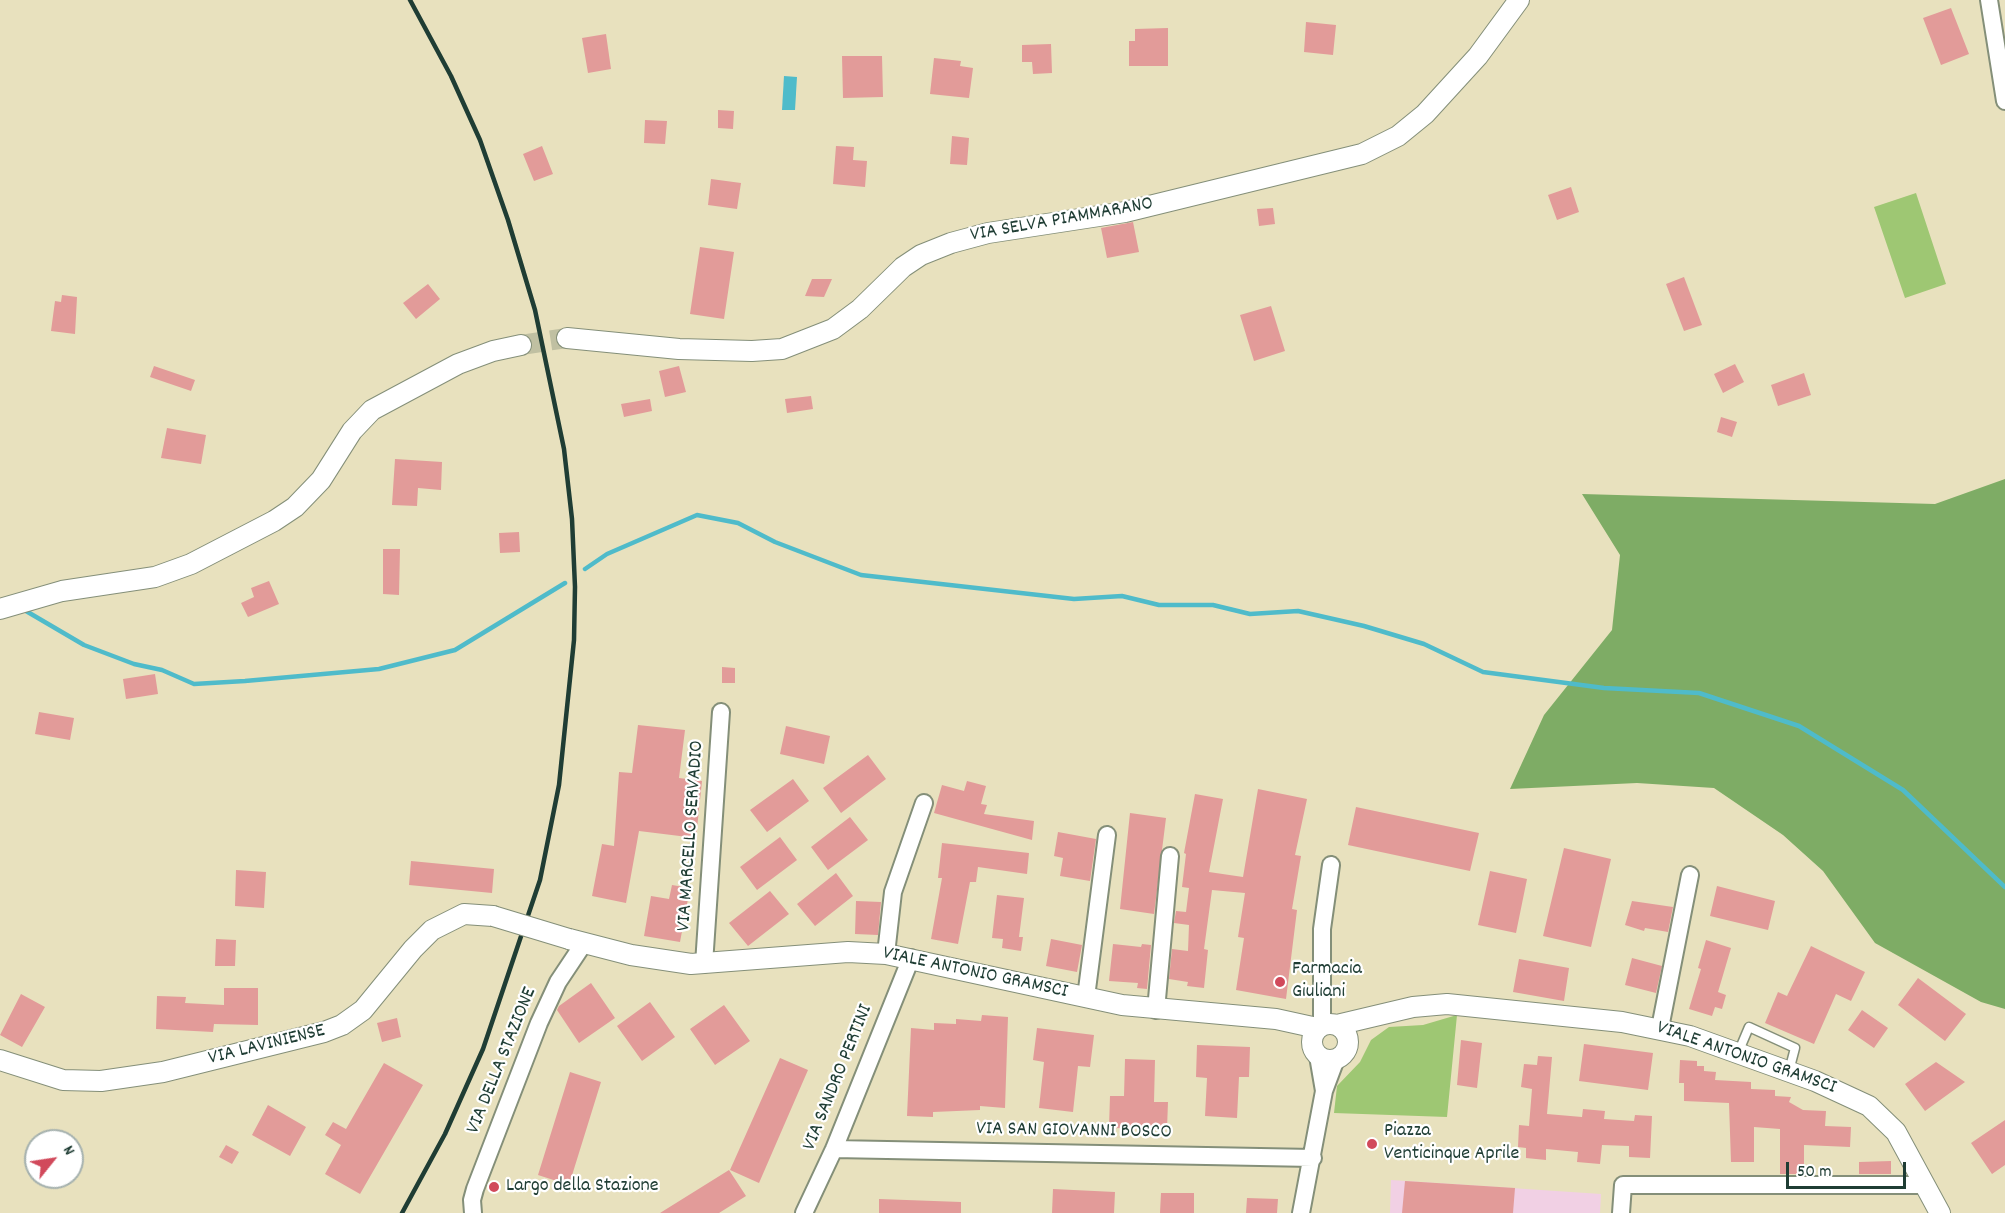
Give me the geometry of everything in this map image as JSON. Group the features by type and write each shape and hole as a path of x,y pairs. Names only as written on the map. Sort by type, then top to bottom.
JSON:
{"street":[{"name":"VIA SELVA PIAMMARANO","path":"567,338 679,349 752,351 782,349 832,329 860,309 909,262 951,243 988,232 1125,212 1362,154 1398,136 1425,114 1478,56 1519,0"},
{"path":"1989,0 2005,101"},
{"path":"0,609 62,591 155,577 191,564 274,521 295,507 321,480 352,431 372,410 458,364 493,351 521,345"},
{"name":"VIA MARCELLO SERVADIO","path":"704,964 721,712"},
{"path":"886,954 893,892 924,803"},
{"path":"1086,997 1107,835"},
{"path":"1156,1010 1170,856"},
{"path":"1301,1213 1324,1092 1327,1039 1322,983 1322,929 1331,865"},
{"path":"1660,1028 1690,875"},
{"name":"VIA LAVINIENSE","path":"0,1060 63,1080 101,1081 163,1072 324,1032 350,1021 363,1010 412,949 432,930 459,915 493,916 577,941"},
{"name":"VIALE ANTONIO GRAMSCI","path":"577,941 668,962 704,964 848,952 886,954 1156,1010 1276,1019 1327,1039 1385,1015 1413,1008 1447,1004 1660,1028 1789,1071 1851,1096 1876,1112 1896,1132 1940,1213"},
{"name":"VIA DELLA STAZIONE","path":"472,1207 545,1008 577,941"},
{"name":"VIA SANDRO PERTINI","path":"804,1213 834,1149 911,958"},
{"name":"VIA SAN GIOVANNI BOSCO","path":"834,1149 1313,1158"},
{"path":"1621,1213 1623,1185 1925,1185"}],"lane":[{"path":"1738,1053 1749,1027 1795,1048 1789,1071"}],"shaded area":[{"path":"1391,1180 1601,1194 1600,1213 1390,1213"}],"green space":[{"path":"1916,193 1946,284 1905,298 1874,207"},
{"path":"2005,479 2005,1009 1981,1002 1875,943 1823,871 1783,835 1714,788 1637,783 1510,789 1544,715 1612,630 1620,555 1582,494 1935,504"},
{"path":"1457,1015 1447,1117 1334,1113 1337,1086 1360,1062 1371,1040 1389,1027 1423,1025"}],"water":[{"path":"784,76 797,77 795,110 782,110"}],"building":[{"path":"1951,8 1969,54 1941,65 1923,18"},
{"path":"1306,22 1336,25 1333,55 1304,52"},
{"path":"1168,28 1168,66 1129,66 1129,41 1135,41 1135,29"},
{"path":"606,34 611,69 588,73 582,38"},
{"path":"1051,44 1052,73 1033,74 1032,62 1022,62 1022,45"},
{"path":"842,56 882,56 883,97 843,98"},
{"path":"934,58 961,61 960,66 973,68 969,98 930,94"},
{"path":"718,110 734,111 733,129 718,128"},
{"path":"645,120 667,121 665,144 644,143"},
{"path":"952,136 969,138 967,165 950,164"},
{"path":"542,146 553,174 534,181 523,154"},
{"path":"836,146 854,147 853,160 867,161 865,187 833,184"},
{"path":"711,179 741,183 737,209 708,205"},
{"path":"1571,187 1579,212 1557,220 1548,195"},
{"path":"1273,208 1275,224 1259,226 1257,209"},
{"path":"1133,222 1139,252 1107,258 1101,228"},
{"path":"700,247 734,252 724,319 690,314"},
{"path":"1684,277 1702,325 1684,331 1666,284"},
{"path":"812,279 832,279 824,297 805,296"},
{"path":"428,284 440,299 416,319 403,303"},
{"path":"62,295 77,297 75,334 51,331 55,301 61,302"},
{"path":"1271,306 1285,351 1254,361 1240,315"},
{"path":"1735,364 1744,382 1723,393 1714,374"},
{"path":"154,366 195,380 191,391 150,377"},
{"path":"679,366 686,392 665,397 659,371"},
{"path":"1804,373 1811,395 1778,406 1771,385"},
{"path":"811,396 813,409 787,413 785,399"},
{"path":"650,399 652,411 624,417 621,404"},
{"path":"1721,417 1737,422 1732,437 1717,432"},
{"path":"167,428 206,435 201,464 161,458"},
{"path":"395,459 442,462 441,490 418,488 417,506 392,505"},
{"path":"519,532 520,552 500,553 499,533"},
{"path":"383,549 400,549 399,595 383,594"},
{"path":"269,581 279,604 248,617 241,603 254,597 251,588"},
{"path":"722,667 735,668 735,683 722,683"},
{"path":"155,674 158,694 126,699 123,679"},
{"path":"39,712 74,718 70,740 35,734"},
{"path":"638,725 685,730 679,778 702,781 696,838 639,831 626,903 592,896 602,844 614,846 619,772 632,773"},
{"path":"786,726 830,736 824,764 780,754"},
{"path":"868,755 886,779 841,813 823,788"},
{"path":"793,779 809,801 767,832 750,810"},
{"path":"967,781 986,786 981,804 987,805 984,814 1034,821 1032,840 934,813 942,785 964,791"},
{"path":"1258,789 1307,799 1295,855 1301,856 1292,909 1297,910 1286,999 1236,990 1244,938 1238,937 1245,893 1212,890 1204,949 1208,950 1204,988 1187,986 1188,982 1169,979 1172,949 1188,951 1189,925 1174,923 1176,911 1186,912 1189,888 1182,887 1186,854 1184,853 1195,794 1223,799 1209,872 1243,877"},
{"path":"1356,807 1479,833 1470,871 1348,845"},
{"path":"1130,813 1166,818 1154,914 1120,909"},
{"path":"850,817 868,840 828,870 811,847"},
{"path":"1058,832 1096,839 1090,881 1060,876 1063,858 1054,856"},
{"path":"780,837 797,860 757,890 740,867"},
{"path":"942,843 1029,853 1027,874 978,867 976,882 970,882 958,944 931,939 942,878 938,878"},
{"path":"1564,848 1611,859 1591,947 1543,936"},
{"path":"411,861 494,869 492,893 409,885"},
{"path":"236,870 266,872 264,908 235,906"},
{"path":"1490,871 1527,879 1516,933 1478,925"},
{"path":"836,873 853,896 815,926 797,904"},
{"path":"672,885 690,888 680,942 644,936 651,896 669,899"},
{"path":"1717,886 1775,901 1768,930 1710,916"},
{"path":"770,891 789,914 748,946 729,923"},
{"path":"997,895 1024,898 1019,937 1023,937 1021,951 1002,948 1003,939 992,938"},
{"path":"856,901 881,902 878,935 855,934"},
{"path":"1632,901 1673,907 1668,932 1645,928 1644,931 1625,925"},
{"path":"216,939 236,940 235,966 215,966"},
{"path":"1051,939 1082,945 1077,972 1046,966"},
{"path":"1706,940 1731,948 1718,992 1726,995 1722,1009 1715,1007 1712,1016 1689,1009 1701,969 1698,968"},
{"path":"1113,944 1141,947 1142,944 1151,945 1147,989 1137,988 1138,983 1109,981"},
{"path":"1811,946 1865,972 1851,1001 1836,994 1814,1044 1765,1023 1778,992 1787,996"},
{"path":"1632,958 1662,966 1656,993 1625,985"},
{"path":"1519,959 1569,968 1564,1001 1513,992"},
{"path":"1918,978 1966,1014 1945,1041 1898,1005"},
{"path":"591,983 615,1018 579,1043 557,1010 559,1006"},
{"path":"224,988 258,988 258,1025 214,1024 213,1032 156,1029 157,996 186,997 185,1003 224,1005"},
{"path":"21,994 45,1007 22,1047 0,1035"},
{"path":"650,1002 675,1037 642,1061 617,1026"},
{"path":"724,1005 750,1041 715,1065 690,1029"},
{"path":"1862,1010 1888,1028 1874,1048 1848,1030"},
{"path":"982,1015 1008,1017 1005,1108 980,1106 980,1110 933,1112 933,1117 907,1116 911,1028 934,1030 934,1023 956,1024 956,1019 981,1021"},
{"path":"397,1018 401,1037 382,1042 377,1023"},
{"path":"1037,1028 1094,1035 1090,1067 1078,1066 1073,1112 1039,1108 1044,1062 1033,1060"},
{"path":"1461,1040 1482,1043 1477,1088 1457,1085"},
{"path":"1584,1044 1653,1053 1648,1090 1579,1081"},
{"path":"1197,1045 1250,1047 1249,1077 1239,1077 1237,1118 1205,1116 1207,1078 1196,1077"},
{"path":"1538,1056 1552,1057 1547,1114 1582,1117 1583,1109 1605,1111 1604,1119 1634,1121 1635,1115 1652,1116 1650,1158 1629,1157 1629,1146 1602,1145 1600,1164 1577,1162 1578,1152 1546,1149 1546,1160 1526,1158 1526,1148 1518,1147 1519,1125 1529,1126 1532,1089 1521,1087 1524,1064 1537,1065"},
{"path":"780,1058 808,1070 759,1183 730,1170"},
{"path":"1125,1059 1155,1060 1154,1102 1168,1102 1167,1129 1109,1128 1110,1096 1124,1096"},
{"path":"1680,1060 1697,1061 1697,1066 1704,1066 1704,1071 1716,1072 1715,1080 1751,1082 1751,1089 1775,1090 1775,1096 1791,1097 1789,1102 1803,1110 1826,1111 1825,1126 1851,1127 1850,1147 1804,1145 1804,1174 1780,1174 1780,1129 1754,1127 1754,1162 1731,1162 1729,1103 1684,1101 1684,1083 1679,1083"},
{"path":"1936,1062 1965,1082 1925,1111 1905,1084"},
{"path":"384,1063 423,1085 360,1194 325,1174 341,1145 325,1135 333,1122 346,1129"},
{"path":"570,1072 601,1082 569,1185 538,1175"},
{"path":"268,1105 306,1127 290,1156 252,1135"},
{"path":"2005,1120 2005,1165 1992,1174 1971,1143"},
{"path":"226,1145 239,1152 232,1164 219,1157"},
{"path":"1891,1161 1891,1174 1859,1174 1859,1162"},
{"path":"729,1170 746,1196 719,1213 660,1213"},
{"path":"1405,1181 1515,1188 1513,1213 1402,1213"},
{"path":"1053,1189 1115,1192 1114,1213 1052,1213"},
{"path":"1161,1193 1194,1193 1194,1213 1160,1213"},
{"path":"1247,1198 1278,1199 1277,1213 1246,1213"},
{"path":"879,1199 961,1202 961,1213 879,1213"}],"waterway":[{"path":"585,569 607,554 697,515 738,523 775,542 861,575 1074,599 1122,596 1159,605 1213,605 1250,614 1298,611 1364,626 1424,644 1483,672 1604,688 1699,693 1799,726 1903,790 2005,887"},
{"path":"26,611 84,645 134,664 162,670 194,684 379,669 455,650 565,583"}],"tunnel":[{"path":"521,345 567,338"}],"railway":[{"path":"402,1213 445,1134 483,1049 540,880 559,785 574,640 575,587 572,519 564,449 535,310 508,220 480,140 451,76 410,0"}],"place":[{"name":"Farmacia Giuliani","path":"1280,982"},
{"name":"Piazza Venticinque Aprile","path":"1372,1144"},
{"name":"Largo della Stazione","path":"494,1187"}]}
